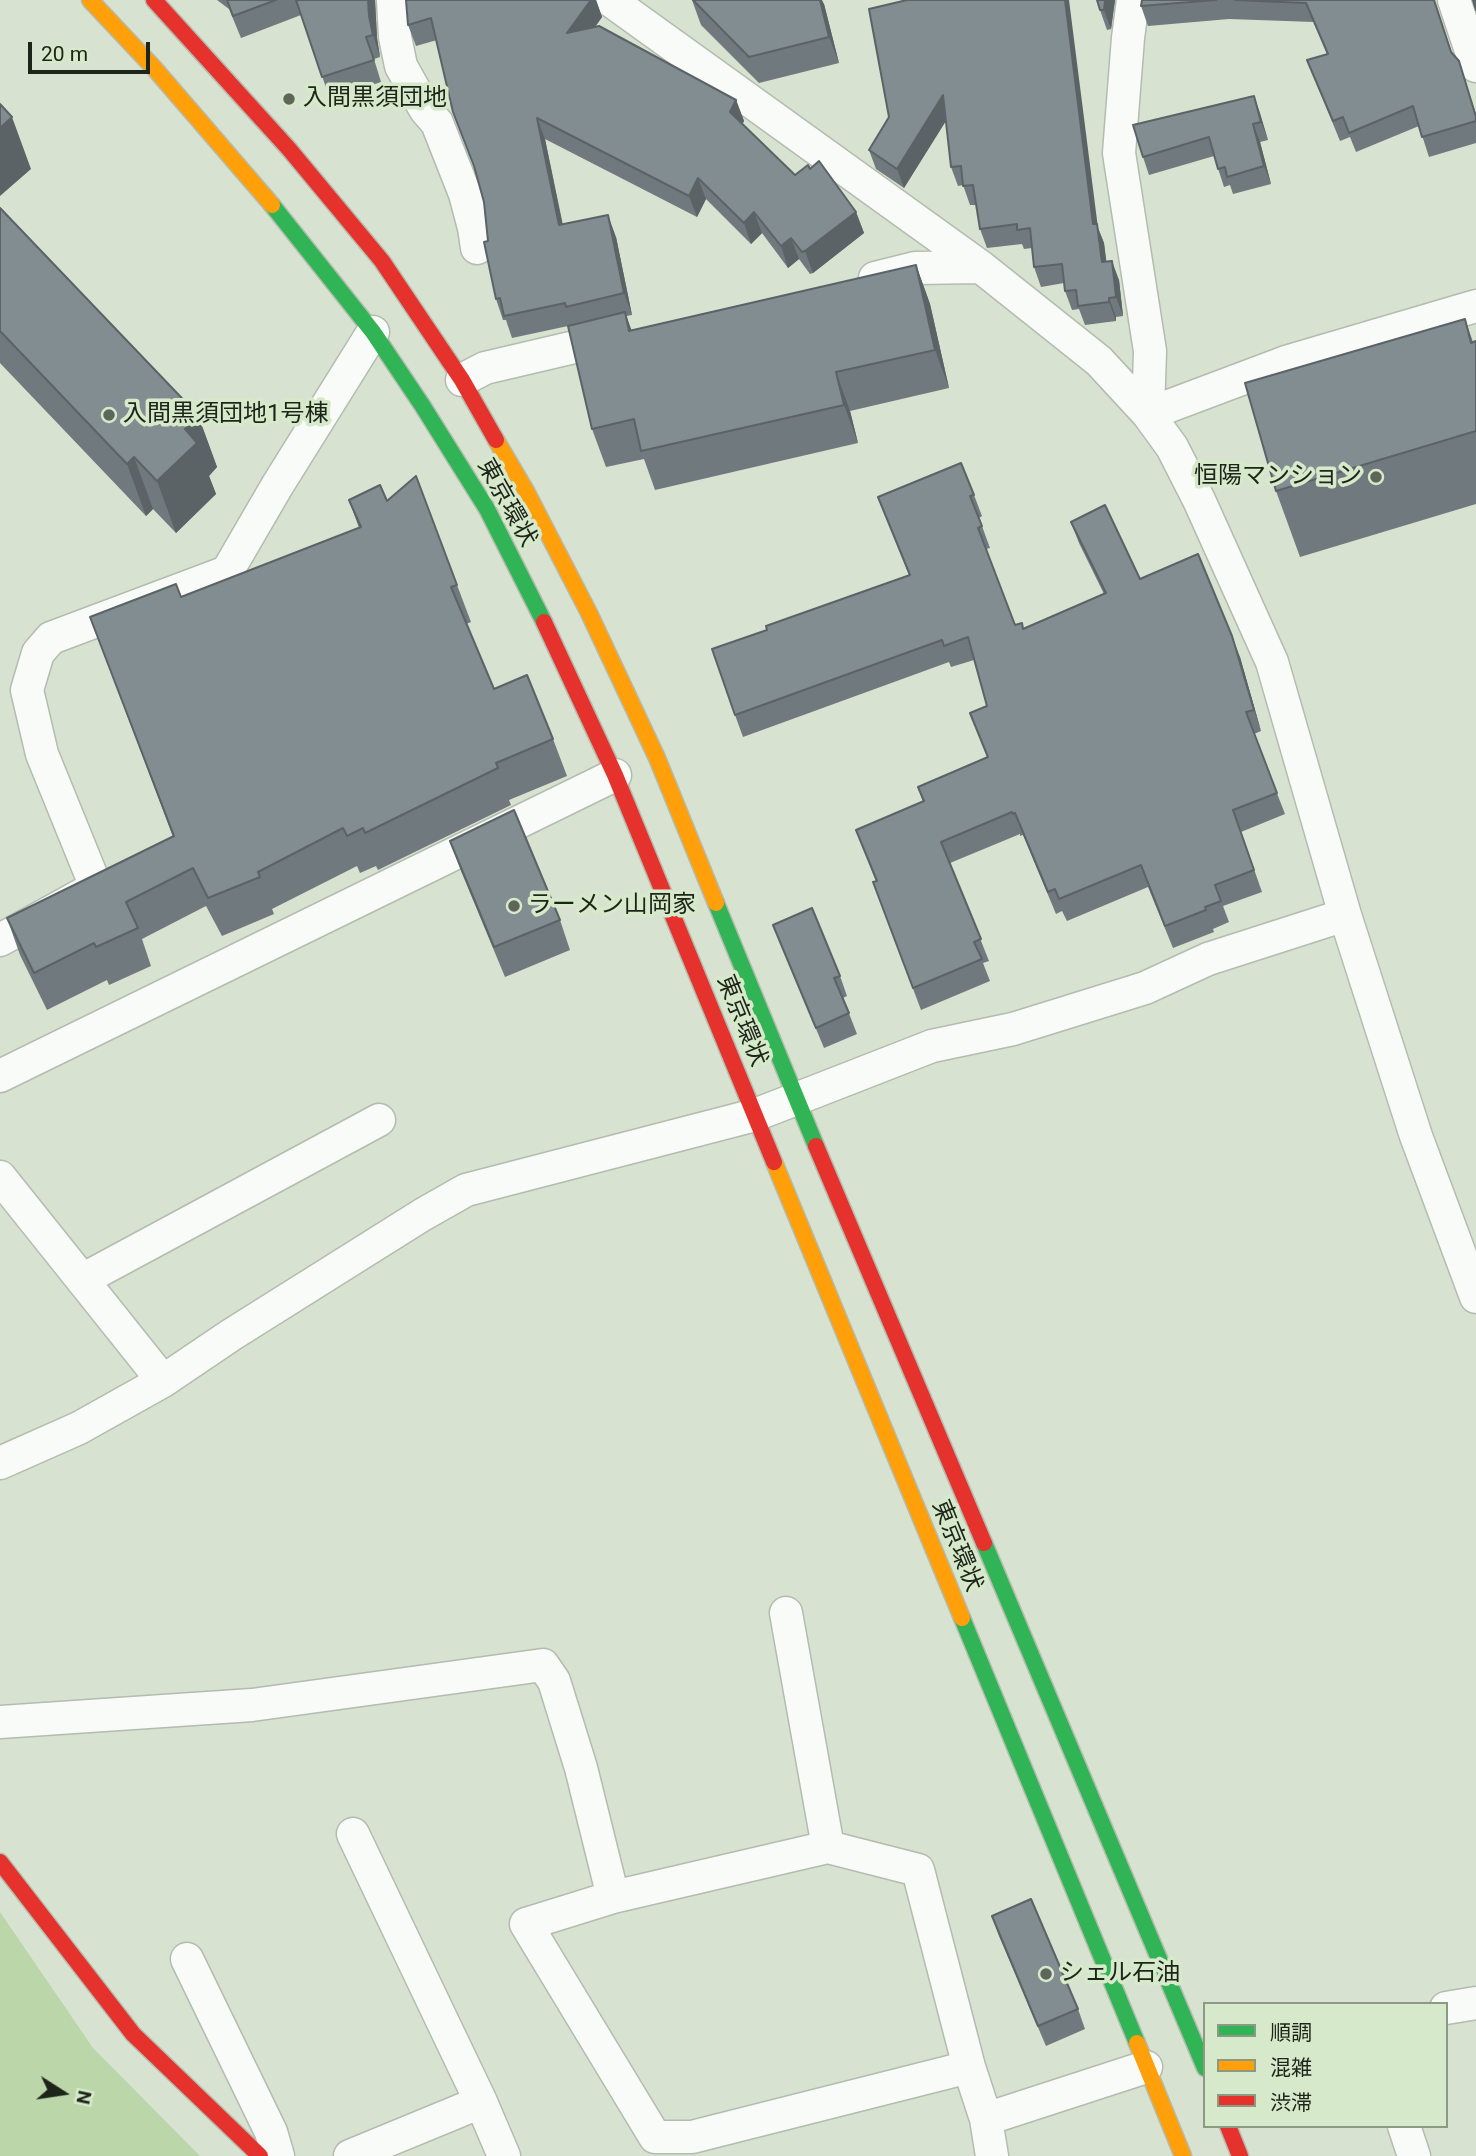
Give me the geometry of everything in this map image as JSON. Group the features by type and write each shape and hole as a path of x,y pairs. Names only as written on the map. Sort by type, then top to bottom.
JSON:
{"main road":[{"name":"東京環状","path":"90,0 155,68 247,174 373,332 487,509 550,635 615,775 1183,2156"},
{"name":"東京環状","path":"154,0 289,149 382,261 462,380 533,503 589,613 657,758 797,1100 1203,2061"},
{"path":"0,1862 133,2034 260,2156"},
{"path":"1229,2128 1240,2156"}],"street":[{"path":"393,0 395,37 401,66 425,108 437,123 465,194 477,248"},
{"path":"610,0 981,267 1099,361 1148,414 1172,447 1199,500 1272,662 1345,915 1416,1136 1476,1297"},
{"path":"1133,0 1119,153 1150,351 1148,414"},
{"path":"1454,0 1476,65"},
{"path":"849,284 915,268 981,267"},
{"path":"1148,414 1289,361 1476,306"},
{"path":"462,380 485,368 646,331"},
{"path":"0,940 96,887 42,754 27,690 38,653 51,638 227,572 373,332"},
{"path":"0,1076 615,775"},
{"path":"0,1463 79,1428 163,1381 254,1320 466,1190 755,1115 932,1046 1013,1029 1145,988 1208,959 1345,915"},
{"path":"82,1280 379,1121"},
{"path":"0,1177 163,1381"},
{"path":"786,1613 828,1847"},
{"path":"0,1723 253,1705 542,1665 554,1681 581,1768 613,1897"},
{"path":"353,1833 504,2156"},
{"path":"969,2067 692,2137 656,2137 526,1924 613,1897 828,1847 918,1870 969,2067 986,2119 992,2156"},
{"path":"187,1959 271,2132 278,2156"},
{"path":"1448,2008 1476,2004"},
{"path":"986,2119 1146,2067"},
{"path":"350,2156 481,2102"},
{"path":"1405,2128 1414,2156"}],"green space":[{"path":"0,1912 93,2048 200,2156 0,2156"}],"building":[{"path":"227,0 276,0 233,16"},
{"path":"296,0 368,0 373,35 366,37 374,60 322,77"},
{"path":"406,0 591,0 567,33 599,26 736,100 730,112 795,175 808,165 810,169 819,161 856,212 805,251 802,252 791,238 781,246 754,212 744,223 698,178 689,196 537,118 559,225 608,215 624,293 566,307 565,303 504,316 500,298 496,299 484,242 488,241 484,202 474,166 453,112 431,18 408,25"},
{"path":"693,0 820,0 829,37 749,57"},
{"path":"907,0 1065,0 1093,224 1097,224 1102,262 1112,261 1116,297 1109,298 1109,302 1078,306 1076,290 1065,291 1062,264 1034,267 1030,228 1017,230 1017,224 980,229 973,185 963,186 961,166 951,167 943,95 897,169 869,150 889,117 869,9"},
{"path":"1097,0 1105,0 1104,10 1100,10"},
{"path":"1142,0 1216,0 1141,6"},
{"path":"1235,0 1434,0 1451,52 1459,61 1476,121 1422,137 1413,106 1349,133 1343,117 1333,121 1307,60 1328,54 1306,3"},
{"path":"1254,96 1261,122 1253,124 1264,166 1227,177 1225,167 1218,169 1209,137 1143,157 1133,125"},
{"path":"0,104 12,117 0,128"},
{"name":"入間黒須団地1号棟","path":"0,208 198,415 185,429 197,443 157,481 134,457 127,464 0,331"},
{"path":"916,265 935,350 836,372 844,405 641,451 634,419 592,429 568,326 625,312 629,331"},
{"path":"1465,319 1471,343 1476,341 1476,431 1276,491 1245,383"},
{"path":"961,463 974,495 970,496 982,526 978,528 1015,625 1022,623 1023,629 1106,593 1071,522 1105,505 1140,579 1198,554 1232,636 1254,710 1246,712 1277,793 1233,810 1254,870 1215,885 1221,901 1205,907 1206,910 1165,926 1141,865 1059,899 1055,889 1048,892 1015,813 941,842 981,939 974,942 982,959 913,988 873,882 877,881 856,830 924,801 918,787 988,757 970,713 987,706 968,637 944,646 942,640 735,715 712,649 767,630 766,626 910,575 878,497"},
{"path":"416,476 457,585 451,587 494,689 527,675 553,739 496,763 498,768 365,833 363,828 347,836 343,828 258,872 260,877 208,898 193,868 126,902 138,928 96,947 94,943 34,973 7,918 174,836 90,617 176,584 181,597 361,527 349,500 380,485 387,501"},
{"name":"ラーメン山岡家","path":"514,810 560,920 494,947 450,841"},
{"path":"812,908 840,976 834,978 849,1013 816,1028 773,925"},
{"path":"1031,1899 1078,2009 1038,2026 992,1916"}],"traffic: fast":[{"path":"272,205 373,332 422,405 487,509 544,622"},
{"path":"716,903 816,1146"},
{"path":"984,1543 1203,2063"},
{"path":"962,1618 1137,2043"}],"traffic: slow":[{"path":"90,0 154,68 272,205"},
{"path":"496,440 526,491 589,613 657,758 716,903"},
{"path":"774,1162 962,1618"},
{"path":"1137,2043 1183,2156"}],"traffic: jam":[{"path":"154,0 289,149 382,261 462,380 496,440"},
{"path":"544,622 615,775 774,1162"},
{"path":"816,1146 984,1543"},
{"path":"0,1862 133,2034 260,2156"},
{"path":"1229,2128 1240,2156"}],"place":[{"name":"入間黒須団地","path":"289,99"},
{"name":"入間黒須団地1号棟","path":"109,415"},
{"name":"恒陽マンション","path":"1376,477"},
{"name":"ラーメン山岡家","path":"514,906"},
{"name":"シェル石油","path":"1046,1974"}]}
